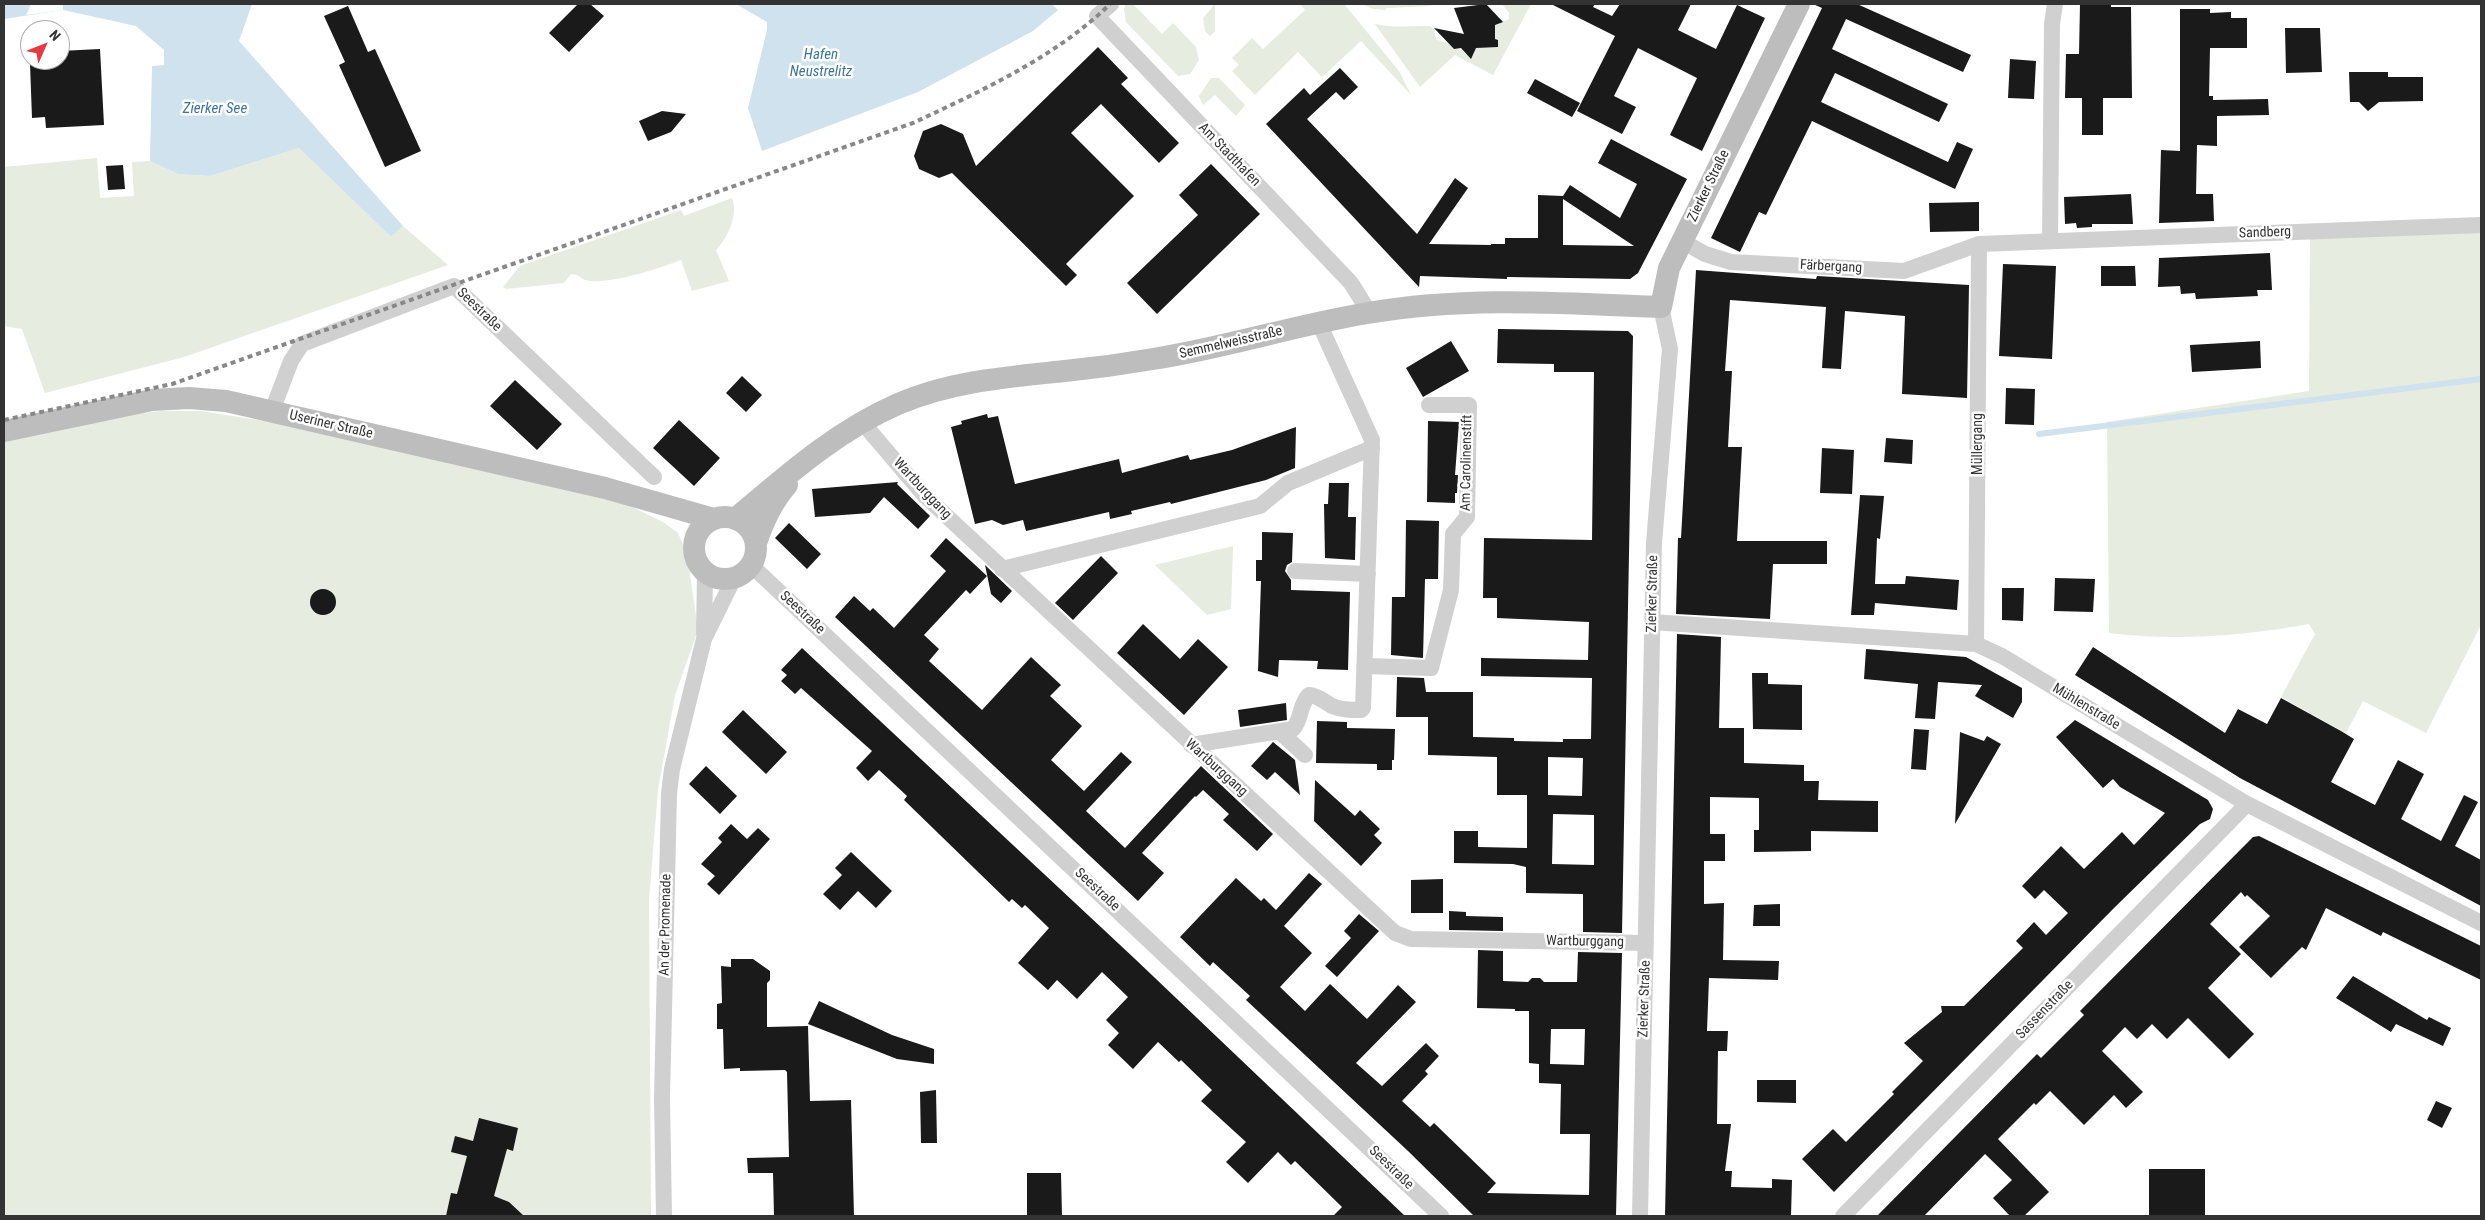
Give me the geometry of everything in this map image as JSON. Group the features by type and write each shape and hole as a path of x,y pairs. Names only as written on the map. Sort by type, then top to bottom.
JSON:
{"main road":[{"name":"Zierker Straße","path":"1661,307 1670,268 1682,241 1799,4"},
{"name":"Semmelweisstraße","path":"715,523 816,450 862,422 899,404 966,383 1000,377 1156,359 1369,312 1480,302 1661,307"},
{"name":"Useriner Straße","path":"4,431 152,400 190,398 226,401 656,501 715,523"},
{"name":"Semmelweisstraße","path":"756,543 764,520 778,495 816,450"},
{"path":"715,523 748,528 756,543 755,555 743,572 719,579 705,573 696,560 694,545 715,523"}],"street":[{"path":"2050,241 2052,24 2055,4"},
{"name":"Am Stadthafen","path":"1102,7 1097,16 1351,283 1369,312"},
{"name":"Sandberg","path":"1980,244 2481,225"},
{"name":"Färbergang","path":"1682,241 1705,254 1731,262 1904,271 1980,244"},
{"name":"Müllergang","path":"1976,644 1980,244"},
{"name":"Seestraße","path":"272,411 291,361 302,344 454,286 654,477"},
{"name":"Zierker Straße","path":"1640,1216 1654,543 1670,349 1661,307"},
{"path":"1191,744 1293,729 1300,722 1304,699 1309,695 1317,696 1343,709 1363,709 1372,440 1320,323"},
{"name":"Am Carolinenstift","path":"1365,666 1431,668 1451,590 1453,534 1467,517 1469,405 1428,405"},
{"name":"Wartburggang","path":"862,422 925,496 1395,933 1412,939 1646,943"},
{"path":"1002,568 1260,506 1288,483 1372,448"},
{"path":"1295,571 1368,574"},
{"name":"Seestraße","path":"743,572 1441,1216"},
{"name":"An der Promenade","path":"704,639 743,572"},
{"name":"An der Promenade","path":"664,1216 662,1098 669,794 672,769 704,639 705,573"},
{"name":"Mühlenstraße","path":"1652,622 1976,644 2002,656 2247,804 2481,924"},
{"path":"1279,731 1305,754"},
{"name":"Sassenstraße","path":"1843,1216 2247,804"}],"shaded area":[{"path":"1126,4 1133,4 1162,34 1173,23 1196,47 1199,60 1190,74 1178,76 1126,22 1124,9"},
{"path":"1215,4 1215,31 1210,36 1205,31 1203,18"},
{"path":"1300,4 1345,5 1399,71 1411,95 1361,41 1322,77 1298,52 1255,95 1232,71 1239,65 1232,58 1252,38 1263,49 1305,10"},
{"path":"1361,4 1436,4 1430,6 1387,8 1385,10 1373,9"},
{"path":"1502,4 1531,4 1493,75 1455,55 1420,87 1375,24 1430,26 1434,29 1436,39 1456,47 1467,55 1475,49 1495,17 1504,21 1509,19 1509,13"},
{"path":"1211,78 1219,78 1245,105 1236,116 1215,95 1203,105 1199,96"},
{"path":"299,148 391,237 403,226 448,265 184,357 45,393 22,329 4,326 4,167 97,158 100,198 134,196 132,162 150,161 178,174 210,176"},
{"path":"732,198 734,211 731,226 716,250 729,281 692,291 681,260 633,275 606,281 585,280 571,274 564,283 506,289 503,287 520,266 681,210 684,216"},
{"path":"2481,230 2481,625 2426,733 2363,701 2346,733 2281,697 2315,634 2309,624 2260,632 2209,636 2159,637 2109,633 2107,422 2309,391 2310,238"},
{"path":"161,411 201,411 290,425 626,504 663,522 678,533 687,554 698,630 675,695 658,790 649,900 651,1216 4,1216 4,439 125,415"},
{"path":"1233,546 1231,609 1207,615 1155,565"}],"water":[{"name":"Zierker See","path":"4,4 252,4 239,41 403,226 391,237 299,148 210,176 178,174 150,161 152,66 164,65 164,50 136,26 63,10 4,19"},
{"name":"Hafen Neustrelitz","path":"736,4 1052,4 1058,10 1033,31 918,92 762,151 748,108 767,30 767,22"}],"pier":[{"path":"31,4 63,4 63,10 26,15"}],"building":[{"path":"578,4 590,4 604,16 569,52 549,33"},
{"path":"1486,4 1503,22 1495,25 1495,39 1498,40 1498,47 1476,48 1471,59 1461,48 1454,49 1434,28 1464,34 1454,8"},
{"path":"1551,4 1595,4 1593,7 1612,16 1620,4 1691,4 1678,30 1716,49 1737,5 1765,18 1702,151 1670,135 1697,78 1638,48 1614,96 1636,107 1622,134 1577,111 1615,36"},
{"path":"1813,4 1857,4 1971,55 1963,72 1846,19 1832,49 1948,104 1939,122 1835,73 1821,102 1948,162 1957,142 1973,149 1955,189 1812,121 1766,215 1759,212 1740,252 1711,238 1822,8"},
{"path":"2080,4 2111,4 2111,7 2131,7 2132,98 2103,98 2103,135 2082,135 2082,98 2065,98 2066,54 2079,54"},
{"path":"348,6 368,52 375,49 421,151 385,167 339,65 345,62 324,16"},
{"path":"2180,9 2210,9 2210,13 2231,12 2231,18 2247,18 2247,48 2210,48 2209,96 2213,96 2213,100 2268,99 2269,115 2217,116 2217,146 2197,145 2196,194 2213,194 2214,221 2159,223 2161,150 2180,151"},
{"path":"2285,28 2320,28 2322,72 2286,73"},
{"path":"1098,47 1128,78 1121,84 1179,143 1159,163 1101,104 1071,133 1134,196 1066,264 1077,275 1066,286 952,173 939,178 919,169 914,156 923,131 941,124 963,134 976,166"},
{"path":"100,49 104,125 46,128 45,117 32,118 30,70 70,70 70,50"},
{"path":"2010,59 2036,61 2034,99 2008,98"},
{"path":"1340,68 1358,87 1344,100 1336,92 1307,119 1417,234 1455,178 1468,188 1429,244 1491,245 1505,244 1505,238 1538,238 1538,195 1563,196 1570,185 1620,218 1637,184 1598,163 1611,139 1687,179 1638,273 1630,279 1507,277 1507,279 1420,276 1419,287 1266,124 1304,88 1310,95","holes":["1563,199 1634,246 1563,245"]},
{"path":"2349,72 2388,72 2388,77 2423,77 2423,101 2379,102 2368,111 2359,102 2350,102"},
{"path":"1535,79 1580,103 1572,117 1527,93"},
{"path":"662,111 686,114 671,132 648,141 639,121"},
{"path":"1211,164 1260,214 1157,314 1127,283 1198,215 1179,195"},
{"path":"123,165 125,189 108,190 106,166"},
{"path":"2131,194 2133,224 2092,224 2092,227 2077,228 2076,223 2065,224 2064,197"},
{"path":"1979,202 1979,231 1930,232 1929,203"},
{"path":"2270,253 2272,290 2257,290 2258,296 2196,299 2195,293 2181,294 2180,286 2158,287 2159,258"},
{"path":"2003,264 2056,266 2052,359 1999,356"},
{"path":"2101,266 2135,266 2136,286 2101,286"},
{"path":"1696,270 1816,279 1817,276 1969,285 1967,398 1902,394 1905,316 1845,311 1841,369 1822,368 1826,307 1730,300 1725,371 1732,371 1728,447 1742,447 1737,541 1827,541 1827,564 1773,564 1770,619 1676,614 1678,538 1681,538"},
{"path":"1498,329 1628,331 1633,336 1622,933 1583,932 1583,894 1526,893 1526,867 1513,864 1454,863 1454,831 1478,831 1478,847 1527,848 1527,795 1497,795 1497,757 1428,755 1428,717 1396,717 1397,677 1424,678 1426,692 1473,692 1473,737 1514,738 1514,741 1563,742 1563,739 1591,739 1592,678 1481,676 1481,658 1588,660 1589,622 1497,618 1497,598 1483,598 1484,538 1592,540 1594,372 1554,372 1554,364 1497,363","holes":["1548,757 1583,758 1582,796 1548,795","1553,814 1594,815 1594,865 1552,864"]},
{"path":"1451,341 1469,371 1423,397 1406,368"},
{"path":"2260,341 2261,368 2192,372 2190,345"},
{"path":"742,376 762,395 746,412 726,393"},
{"path":"515,380 562,424 537,450 490,406"},
{"path":"2006,388 2035,389 2034,425 2005,424"},
{"path":"987,414 988,418 998,416 1015,484 1119,459 1122,473 1188,455 1190,460 1232,450 1296,427 1295,468 1266,480 1171,504 1170,502 1131,511 1132,514 1110,519 1109,512 1026,531 1023,520 1003,525 992,520 975,524 951,427 962,424 961,421"},
{"path":"679,420 720,458 694,486 653,448"},
{"path":"1428,421 1459,422 1455,475 1458,475 1455,503 1427,502"},
{"path":"1886,438 1913,440 1912,464 1884,462"},
{"path":"1822,448 1854,450 1852,494 1820,493"},
{"path":"898,482 897,484 930,516 918,529 884,497 870,513 815,517 812,489"},
{"path":"1329,483 1349,483 1348,517 1356,517 1355,560 1325,558 1324,504 1328,504"},
{"path":"1860,495 1884,496 1880,539 1877,538 1875,584 1905,584 1906,576 1959,580 1957,610 1875,603 1874,615 1851,615"},
{"path":"1406,520 1439,521 1438,579 1425,579 1423,658 1391,655 1392,597 1405,597"},
{"path":"789,523 821,554 807,569 775,538"},
{"path":"1262,532 1293,533 1292,562 1287,565 1285,571 1291,580 1291,590 1350,592 1348,670 1317,669 1318,661 1279,660 1278,677 1258,671 1261,581 1256,581 1256,560 1262,560"},
{"path":"946,538 987,576 970,594 966,590 924,635 939,649 929,661 982,710 1031,657 1061,685 1050,696 1082,726 1051,760 1084,791 1121,752 1132,762 1086,811 1125,848 1201,766 1273,834 1257,851 1223,820 1229,814 1203,790 1195,796 1142,853 1164,873 1138,901 835,617 854,596 870,611 873,608 894,628 946,571 930,556"},
{"path":"1101,556 1118,573 1073,620 1055,603"},
{"path":"985,565 1012,591 1001,603 991,594"},
{"path":"2055,578 2095,579 2093,612 2054,611"},
{"path":"2002,588 2024,588 2023,621 2002,620"},
{"path":"323,589 332,593 336,602 332,611 323,615 314,611 310,602 314,593"},
{"path":"1143,624 1180,659 1198,639 1228,667 1184,715 1117,653"},
{"path":"1677,634 1721,637 1719,728 1744,728 1744,763 1804,765 1804,781 1819,781 1818,800 1878,801 1878,832 1811,831 1811,851 1754,852 1754,830 1759,830 1759,798 1710,797 1710,834 1725,834 1725,861 1704,861 1704,904 1724,903 1723,960 1779,961 1778,980 1709,978 1707,1031 1728,1031 1727,1051 1718,1051 1717,1124 1731,1124 1725,1171 1732,1171 1731,1187 1772,1188 1772,1179 1792,1180 1791,1216 1665,1216"},
{"path":"2093,647 2225,733 2238,709 2267,724 2281,698 2341,731 2354,739 2331,782 2375,805 2398,760 2424,774 2401,819 2441,841 2464,795 2478,802 2455,846 2481,860 2481,906 2240,778 2075,675"},
{"path":"802,648 1134,958 1405,1216 1333,1216 1342,1207 1295,1161 1291,1165 1278,1152 1248,1183 1226,1162 1246,1142 1201,1101 1212,1090 1181,1060 1179,1062 1158,1042 1133,1069 1108,1045 1119,1033 1106,1020 1128,997 1102,972 1077,999 1057,980 1048,990 1018,963 1049,928 1025,905 1022,908 1012,899 1009,902 904,800 907,796 879,770 868,781 856,768 872,751 801,688 795,694 781,681 787,675 781,670"},
{"path":"1866,649 1966,657 2022,688 2022,702 2013,718 1975,696 1982,685 1938,682 1935,719 1915,718 1918,684 1864,679"},
{"path":"1752,673 1768,673 1768,684 1802,685 1802,730 1753,729"},
{"path":"1286,703 1287,720 1240,727 1238,710"},
{"path":"743,710 787,752 766,774 722,732"},
{"path":"2075,720 2208,800 2213,809 2210,819 2200,824 2114,908 1834,1192 1802,1159 1833,1129 1846,1142 1894,1094 1892,1092 1923,1061 1904,1043 1942,1012 1941,1006 1964,1006 2023,948 2016,941 2034,922 2046,935 2068,913 2044,890 2035,899 2022,886 2061,846 2084,869 2122,832 2134,845 2165,813 2120,787 2113,779 2103,788 2056,737"},
{"path":"1317,721 1347,722 1347,728 1395,729 1392,770 1377,770 1377,764 1316,763"},
{"path":"1914,729 1929,730 1926,770 1911,769"},
{"path":"1960,732 1984,741 1987,736 2001,744 1955,824"},
{"path":"1273,742 1295,760 1300,795 1275,772 1267,780 1251,766"},
{"path":"706,766 737,796 720,814 689,784"},
{"path":"1315,780 1355,816 1360,810 1380,829 1374,835 1382,843 1361,866 1314,821"},
{"path":"731,824 747,839 758,828 770,839 719,895 707,884 715,876 701,864 722,842 718,838"},
{"path":"2259,836 2481,946 2481,980 2383,932 2381,936 2326,908 2306,950 2302,947 2271,978 2239,947 2270,916 2247,895 2245,897 2241,892 2210,924 2241,954 2208,988 2254,1034 2229,1059 2188,1018 2167,1039 2152,1024 2137,1039 2125,1027 2102,1051 2143,1092 2126,1108 2114,1095 2084,1125 2050,1091 2036,1105 2034,1103 1998,1139 2049,1192 2024,1216 2010,1216 1993,1198 2012,1180 1985,1154 1924,1216 1877,1216 2037,1054 2041,1058 2084,1015 2080,1011 2253,837"},
{"path":"851,852 892,891 876,908 858,891 840,910 823,894 842,875 835,868"},
{"path":"1309,873 1322,884 1284,926 1312,953 1280,987 1305,1011 1330,984 1367,1019 1398,985 1416,1002 1356,1063 1382,1086 1426,1043 1439,1056 1425,1071 1428,1074 1402,1101 1430,1127 1434,1123 1496,1183 1487,1193 1589,1195 1590,1134 1560,1134 1561,1084 1539,1083 1539,1064 1529,1063 1529,1011 1477,1008 1478,950 1503,951 1503,981 1528,982 1532,978 1540,978 1544,982 1577,982 1578,952 1622,953 1616,1216 1474,1216 1408,1151 1246,1000 1250,996 1213,962 1210,966 1180,937 1236,878 1261,901 1264,898 1276,910","holes":["1551,1029 1585,1029 1584,1065 1550,1064"]},
{"path":"1443,879 1443,913 1411,913 1411,880"},
{"path":"1780,904 1780,926 1753,926 1754,905"},
{"path":"1449,911 1466,912 1466,916 1503,917 1503,931 1449,930"},
{"path":"1359,914 1379,931 1337,977 1325,966 1351,938 1344,931"},
{"path":"731,959 753,959 770,971 770,980 767,983 767,1027 808,1026 810,1101 851,1100 854,1216 774,1216 773,1173 748,1173 747,1158 789,1157 787,1072 785,1070 740,1071 740,1068 724,1069 723,1029 717,1029 717,1004 722,1003 721,966 731,967"},
{"path":"2353,976 2427,1020 2429,1017 2451,1028 2443,1046 2396,1024 2391,1032 2336,998"},
{"path":"819,1001 892,1035 934,1049 934,1064 897,1059 808,1024"},
{"path":"1757,1080 1796,1080 1796,1103 1757,1102"},
{"path":"936,1090 937,1143 921,1143 920,1092"},
{"path":"2436,1101 2452,1108 2442,1128 2427,1120"},
{"path":"479,1118 518,1128 513,1151 507,1149 494,1196 509,1202 524,1216 446,1216 451,1193 457,1194 467,1156 451,1152 455,1136 473,1141"},
{"path":"2149,1169 2205,1169 2205,1216 2149,1216"},
{"path":"1027,1173 1061,1173 1062,1216 1027,1216"}],"waterway":[{"path":"2039,434 2481,379"}],"railway":[{"path":"4,420 172,384 913,123 991,85 1042,57 1089,23 1110,4"}]}
